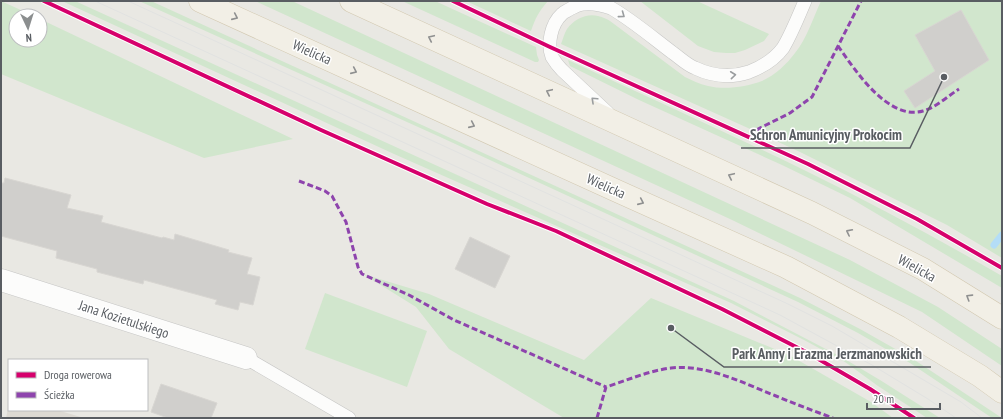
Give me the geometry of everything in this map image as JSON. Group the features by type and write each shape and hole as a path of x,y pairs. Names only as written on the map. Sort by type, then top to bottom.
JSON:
{"main road":[{"name":"Wielicka","path":"200,1 609,188 786,267 899,327 980,376 1002,392"},
{"name":"Wielicka","path":"351,1 812,213 923,269 1002,318"}],"street":[{"name":"Jana Kozietulskiego","path":"1,280 246,358"}],"lane":[{"path":"623,126 562,70 552,57 550,47 551,32 554,24 562,14 575,6 583,4 597,4 611,8 693,68 722,76 746,73 767,63 776,56 783,48 805,1"},
{"path":"246,358 349,418"}],"shaded area":[{"path":"8,409 8,411 60,411 84,418 6,418"}],"green space":[{"path":"1,1 16,8 8,8 8,48 48,48 48,23 293,139 204,158 1,74"},
{"path":"62,1 75,1 734,301 843,358 940,418 927,418 878,386 845,362 731,303 394,154"},
{"path":"139,1 151,1 800,298 860,329 913,359 1002,418 992,418 910,363 858,333 798,302 438,136"},
{"path":"255,1 292,1 850,260 938,307 1002,349 1002,366 922,312 730,219"},
{"path":"402,1 435,1 536,47 539,60 538,62 535,62"},
{"path":"466,1 548,1 538,15 531,31"},
{"path":"640,1 697,1 769,34 764,41 745,50 735,53 714,52 698,46"},
{"path":"821,1 1002,1 1002,258 947,225 800,152 561,44 567,29 573,22 585,16 600,16 610,21 685,77 708,86 728,88 742,86 767,79 788,61 803,41"},
{"path":"568,60 775,156 879,208 1002,276 1002,288 850,198 782,165 639,100 570,66"},
{"path":"363,274 429,294 584,360 651,298 789,355 871,402 893,418 564,418 449,349 416,307"},
{"path":"325,293 427,331 407,387 305,349"}],"building":[{"path":"961,10 989,60 915,108 904,91 935,71 915,35"},
{"path":"5,178 71,195 67,208 103,216 101,222 174,240 175,234 229,250 228,252 252,258 247,274 260,277 253,305 240,302 238,310 215,304 217,300 144,280 143,284 97,272 97,269 56,258 57,251 1,236 1,183 4,183"},
{"path":"470,237 510,256 495,288 455,269"},
{"path":"161,384 217,403 211,418 168,418 151,412"}],"waterway":[{"path":"994,245 1002,235"}],"tram line":[{"path":"95,1 780,315 872,365 956,418"},
{"path":"128,1 788,304 832,326 961,402 982,418"}],"marked path":[{"path":"754,139 758,129 790,113 812,97 861,1"},
{"path":"838,46 863,80 885,101 897,108 910,112 923,111 937,105 959,89"},
{"path":"299,181 325,191 332,196 346,222 358,267 362,274 409,295 454,320 606,387"},
{"path":"597,418 606,387 654,371 671,368 698,369 738,380 797,405 833,418"}],"cycle path":[{"path":"44,1 321,130 487,204 556,231 722,309 808,353 870,389 914,418"},
{"path":"453,1 550,47 808,164 917,219 1002,268"}],"place":[{"name":"Schron Amunicyjny Prokocim","path":"944,77"},
{"name":"Park Anny i Erazma Jerzmanowskich","path":"671,328"}]}
